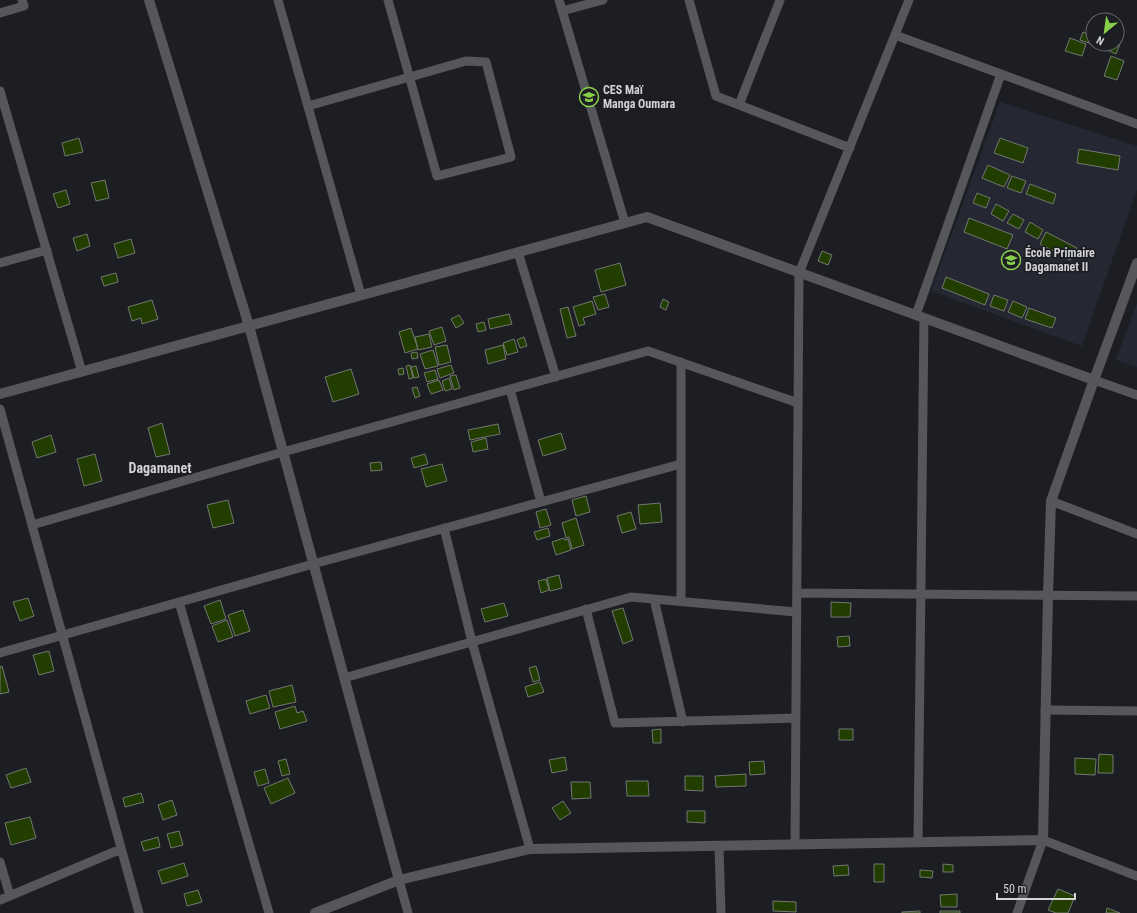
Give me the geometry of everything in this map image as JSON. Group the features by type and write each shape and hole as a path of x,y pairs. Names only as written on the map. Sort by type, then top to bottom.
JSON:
{"street":[{"path":"0,13 24,6 22,0"},
{"path":"150,0 249,326 408,913"},
{"path":"278,0 361,295"},
{"path":"308,106 409,77 466,61 486,62 511,158 437,176 409,77 388,0"},
{"path":"559,0 626,223"},
{"path":"562,11 603,0"},
{"path":"689,0 716,96 850,148"},
{"path":"739,105 780,0"},
{"path":"794,844 799,273 909,0"},
{"path":"895,35 1137,124"},
{"path":"918,842 921,594 920,317 1001,74"},
{"path":"0,91 82,372"},
{"path":"0,394 646,217 1137,395"},
{"path":"0,263 47,250"},
{"path":"518,252 556,377"},
{"path":"1017,913 1043,840 1051,501 1137,263"},
{"path":"32,525 283,452 648,351 798,403"},
{"path":"681,362 681,601"},
{"path":"510,389 541,502"},
{"path":"0,409 139,913"},
{"path":"0,653 313,564 681,464"},
{"path":"1051,501 1137,534"},
{"path":"444,528 472,642 530,849"},
{"path":"797,593 1137,596"},
{"path":"344,678 631,597 796,612"},
{"path":"654,599 683,722"},
{"path":"179,602 268,913"},
{"path":"586,609 615,723 796,718"},
{"path":"1045,710 1137,711"},
{"path":"315,913 399,880 530,849 1043,840 1137,876"},
{"path":"719,846 721,913"},
{"path":"0,900 121,849"},
{"path":"0,862 10,896"}],"shaded area":[{"path":"1000,102 1137,146 1137,189 1082,346 931,291"},
{"path":"1137,303 1137,367 1116,360"}],"building":[{"path":"1083,32 1085,33 1085,42 1080,40"},
{"path":"1070,38 1085,44 1082,56 1065,51"},
{"path":"1111,56 1124,61 1117,80 1104,76"},
{"path":"79,138 83,152 65,156 62,143"},
{"path":"1000,138 1028,148 1023,163 994,153"},
{"path":"1079,149 1120,156 1118,170 1077,163"},
{"path":"988,165 1010,175 1004,187 982,178"},
{"path":"1012,176 1026,181 1021,193 1007,188"},
{"path":"105,180 109,198 96,201 91,183"},
{"path":"1030,184 1056,194 1053,204 1026,194"},
{"path":"66,190 70,204 58,208 53,194"},
{"path":"977,193 990,198 986,208 973,203"},
{"path":"996,204 1009,211 1003,221 991,214"},
{"path":"1013,214 1024,220 1019,229 1007,223"},
{"path":"969,218 1013,235 1007,249 964,232"},
{"path":"1030,222 1043,230 1038,239 1025,232"},
{"path":"1046,232 1077,248 1070,260 1040,244"},
{"path":"87,234 90,246 77,251 73,238"},
{"path":"131,239 135,253 118,258 114,244"},
{"path":"822,251 832,255 828,265 818,261"},
{"path":"620,263 626,285 601,292 595,270"},
{"path":"116,273 118,282 104,286 101,277"},
{"path":"946,277 989,294 985,305 942,288"},
{"path":"605,294 609,307 598,310 593,297"},
{"path":"994,295 1008,300 1004,311 990,306"},
{"path":"663,299 669,302 666,310 660,307"},
{"path":"152,300 158,319 142,324 141,318 132,321 128,307"},
{"path":"592,301 596,314 583,318 585,324 579,326 573,307"},
{"path":"1013,301 1027,307 1022,318 1008,312"},
{"path":"568,307 576,336 567,338 560,309"},
{"path":"1029,308 1056,318 1052,328 1025,319"},
{"path":"509,314 512,324 490,329 488,319"},
{"path":"459,315 464,323 456,328 451,319"},
{"path":"484,322 486,330 478,332 476,324"},
{"path":"442,327 446,341 434,345 429,331"},
{"path":"411,328 418,349 405,353 399,332"},
{"path":"429,334 432,347 418,350 415,337"},
{"path":"524,337 527,346 520,348 517,340"},
{"path":"514,339 518,352 507,355 503,343"},
{"path":"447,345 451,362 439,365 435,347"},
{"path":"503,345 506,359 488,364 485,350"},
{"path":"433,350 438,366 425,369 420,354"},
{"path":"417,352 418,358 412,359 411,353"},
{"path":"410,365 413,378 409,379 406,366"},
{"path":"451,365 454,373 440,378 437,369"},
{"path":"416,366 419,377 414,378 411,367"},
{"path":"403,368 404,374 399,375 398,369"},
{"path":"351,369 359,394 333,402 325,377"},
{"path":"435,370 438,379 427,382 424,373"},
{"path":"456,375 460,388 454,390 450,376"},
{"path":"449,378 452,389 445,391 442,381"},
{"path":"439,380 443,390 431,394 427,384"},
{"path":"417,387 420,396 415,398 412,388"},
{"path":"162,423 170,454 156,457 148,428"},
{"path":"498,424 500,434 470,440 468,430"},
{"path":"561,433 566,449 543,456 538,440"},
{"path":"51,435 56,452 37,458 32,442"},
{"path":"486,438 488,449 473,452 471,442"},
{"path":"95,454 102,481 84,486 77,459"},
{"path":"425,454 428,464 414,468 411,458"},
{"path":"381,462 382,470 371,471 370,463"},
{"path":"442,464 447,481 426,487 421,469"},
{"path":"586,496 590,512 576,516 572,500"},
{"path":"228,500 234,523 213,528 207,505"},
{"path":"660,503 662,522 640,524 638,505"},
{"path":"546,509 551,525 540,528 536,512"},
{"path":"631,512 636,529 622,533 617,516"},
{"path":"576,518 584,545 572,549 569,537 566,538 562,523"},
{"path":"548,528 550,536 537,540 534,532"},
{"path":"564,538 565,540 568,539 571,550 556,555 552,542"},
{"path":"559,575 562,588 550,591 547,578"},
{"path":"546,579 549,590 541,593 538,581"},
{"path":"28,598 34,616 20,621 13,602"},
{"path":"220,600 226,619 211,624 204,606"},
{"path":"831,602 851,603 850,617 831,617"},
{"path":"504,603 508,616 485,622 481,609"},
{"path":"623,608 633,640 623,644 612,611"},
{"path":"243,610 250,631 235,636 228,615"},
{"path":"227,620 233,637 218,642 212,626"},
{"path":"849,636 850,646 838,647 837,637"},
{"path":"49,651 54,671 39,675 33,655"},
{"path":"2,666 9,692 0,694 0,667"},
{"path":"536,666 540,680 533,682 529,668"},
{"path":"540,682 544,692 528,697 525,687"},
{"path":"292,685 296,702 273,707 269,691"},
{"path":"266,695 270,708 250,714 246,701"},
{"path":"295,706 297,713 303,711 307,721 280,729 275,712"},
{"path":"661,729 661,743 653,743 652,730"},
{"path":"839,729 853,729 853,740 839,740"},
{"path":"1099,754 1113,755 1113,773 1098,773"},
{"path":"565,757 567,770 552,773 549,760"},
{"path":"1075,758 1096,759 1095,775 1075,774"},
{"path":"286,759 290,774 282,776 278,761"},
{"path":"764,761 765,774 750,775 749,762"},
{"path":"26,768 31,782 11,788 6,775"},
{"path":"265,769 269,783 258,786 254,772"},
{"path":"746,774 746,786 716,787 715,776"},
{"path":"685,776 703,776 703,791 685,790"},
{"path":"288,778 295,793 271,804 264,788"},
{"path":"626,781 648,781 649,796 627,796"},
{"path":"571,782 590,782 591,798 572,799"},
{"path":"141,793 144,802 125,807 123,798"},
{"path":"172,800 177,815 163,820 158,805"},
{"path":"563,801 571,813 560,820 552,808"},
{"path":"687,811 705,811 705,823 687,822"},
{"path":"30,817 36,838 11,845 5,823"},
{"path":"179,831 183,845 171,848 167,834"},
{"path":"158,837 160,847 144,851 141,842"},
{"path":"184,863 188,876 162,884 158,871"},
{"path":"874,864 884,864 884,882 874,882"},
{"path":"943,864 953,865 953,872 943,872"},
{"path":"848,865 849,875 834,876 833,866"},
{"path":"920,870 933,871 932,878 920,877"},
{"path":"1058,889 1075,896 1068,913 1056,913 1048,910"},
{"path":"198,890 202,902 187,906 184,894"},
{"path":"957,894 957,907 941,907 940,895"},
{"path":"773,901 796,902 796,912 773,911"},
{"path":"1107,908 1120,913 1106,913"},
{"path":"920,911 920,913 902,913 902,912"},
{"path":"940,911 960,911 960,913 940,913"}],"place":[{"name":"CES Maï Manga Oumara","path":"589,97"},
{"name":"École Primaire Dagamanet II","path":"1011,260"}],"district":[{"name":"Dagamanet","path":"160,468"}]}
